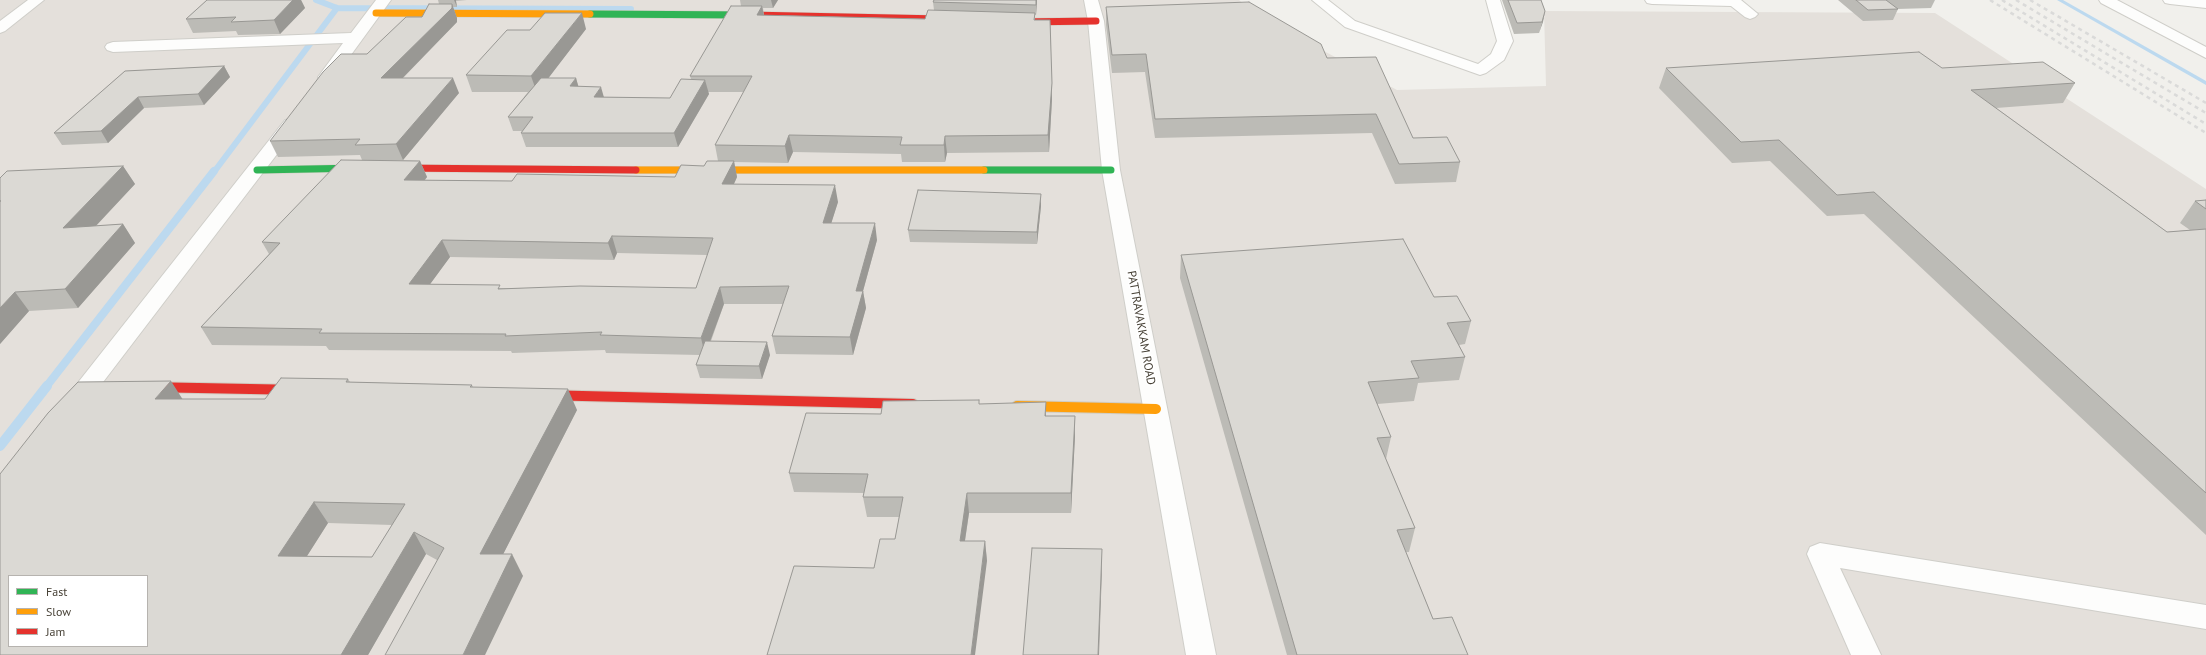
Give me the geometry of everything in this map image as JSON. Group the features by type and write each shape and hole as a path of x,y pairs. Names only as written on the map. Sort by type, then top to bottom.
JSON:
{"street":[{"path":"0,28 37,0"},
{"name":"PATTRAVAKKAM ROAD","path":"1091,0 1096,21 1112,170 1201,655"},
{"path":"1319,0 1350,24 1480,70 1498,56 1505,41 1493,0"},
{"path":"1652,0 1734,1 1750,14"},
{"path":"2106,0 2205,51"},
{"path":"2170,0 2206,4"},
{"path":"61,421 93,385 354,38 380,6 948,20"},
{"path":"1010,21 1096,21"},
{"path":"113,47 354,38"},
{"path":"256,170 367,168"},
{"path":"383,168 846,171 1112,170"},
{"path":"137,386 312,390"},
{"path":"535,395 925,404"},
{"path":"1004,406 1156,409"},
{"path":"1866,655 1820,554 2206,617"}],"shaded area":[{"path":"0,0 1239,0 1260,17 1397,90 1546,86 1544,11 1935,13 2206,189 2206,655 0,655"}],"water":[{"path":"2057,0 2063,0 2206,81 2206,85"}],"building":[{"path":"207,0 293,0 274,20 231,22 236,17 186,19"},
{"path":"934,0 1036,0 1036,5 933,2"},
{"path":"1508,0 1541,0 1545,11 1542,22 1517,23"},
{"path":"1856,0 1886,0 1898,9 1868,10"},
{"path":"1249,2 1321,44 1327,58 1376,57 1413,138 1447,137 1460,162 1399,164 1376,114 1155,119 1146,54 1112,55 1106,7"},
{"path":"429,4 452,4 452,8 381,78 453,78 396,144 355,145 360,139 270,141 323,72 341,54 367,54 406,17 422,17"},
{"path":"731,6 762,6 757,15 925,19 928,10 1035,13 1034,20 1050,20 1052,83 1048,135 945,136 944,145 900,145 902,137 789,135 785,146 715,145 752,76 690,76"},
{"path":"545,13 582,13 531,76 466,75 507,30 530,30"},
{"path":"1919,52 1942,68 2043,62 2075,83 1971,90 2167,232 2206,229 2206,493 1874,192 1837,195 1779,140 1741,142 1666,68"},
{"path":"224,66 198,94 138,97 101,131 54,133 125,71"},
{"path":"541,78 576,78 570,86 601,87 594,97 670,98 681,79 705,80 674,133 521,133 533,117 508,117"},
{"path":"341,160 420,161 404,180 512,181 517,174 675,177 681,165 704,166 707,161 734,161 722,184 835,185 823,223 875,223 856,291 863,291 850,337 772,336 789,286 720,287 701,338 600,335 602,332 505,336 506,334 319,333 322,329 201,327 280,243 262,242","holes":["612,236 713,238 696,288 580,286 498,289 500,285 409,284 442,240 608,243"]},
{"path":"123,166 63,228 123,224 65,289 15,292 0,308 0,178 7,171"},
{"path":"918,190 1041,194 1037,232 908,230"},
{"path":"2206,200 2206,209 2195,201"},
{"path":"1403,239 1434,297 1457,296 1471,321 1447,323 1465,357 1411,361 1419,378 1368,382 1391,437 1377,438 1415,528 1397,530 1433,619 1452,617 1468,655 1297,655 1181,255"},
{"path":"705,341 767,342 759,366 696,365"},
{"path":"281,378 348,379 346,382 472,385 470,387 568,389 480,554 512,554 463,655 385,655 444,548 414,532 341,655 0,655 0,474 48,413 78,382 171,381 155,399 265,399","holes":["314,502 405,504 372,557 278,556"]},
{"path":"979,400 979,404 1046,402 1045,416 1075,416 1071,493 967,493 960,541 985,541 971,655 767,655 794,566 874,568 880,539 895,539 903,497 863,497 868,474 789,473 806,413 881,414 883,401"},
{"path":"1032,548 1102,549 1098,655 1023,655"}],"waterway":[{"path":"316,0 337,8"},
{"path":"214,172 337,8"},
{"path":"337,8 631,9"},
{"path":"46,387 214,171"},
{"path":"0,446 47,386"}],"railway":[{"path":"1990,0 2206,133"},
{"path":"2002,0 2206,124"},
{"path":"2016,0 2206,113"},
{"path":"2030,0 2206,103"}],"traffic: fast":[{"path":"590,14 748,15"},
{"path":"257,170 361,168"},
{"path":"984,170 1111,170"}],"traffic: slow":[{"path":"376,13 590,14"},
{"path":"636,170 984,170"},
{"path":"1017,406 1156,409"}],"traffic: jam":[{"path":"748,15 941,19"},
{"path":"1021,22 1096,21"},
{"path":"394,168 636,170"},
{"path":"145,387 303,390"},
{"path":"541,395 913,404"}]}
